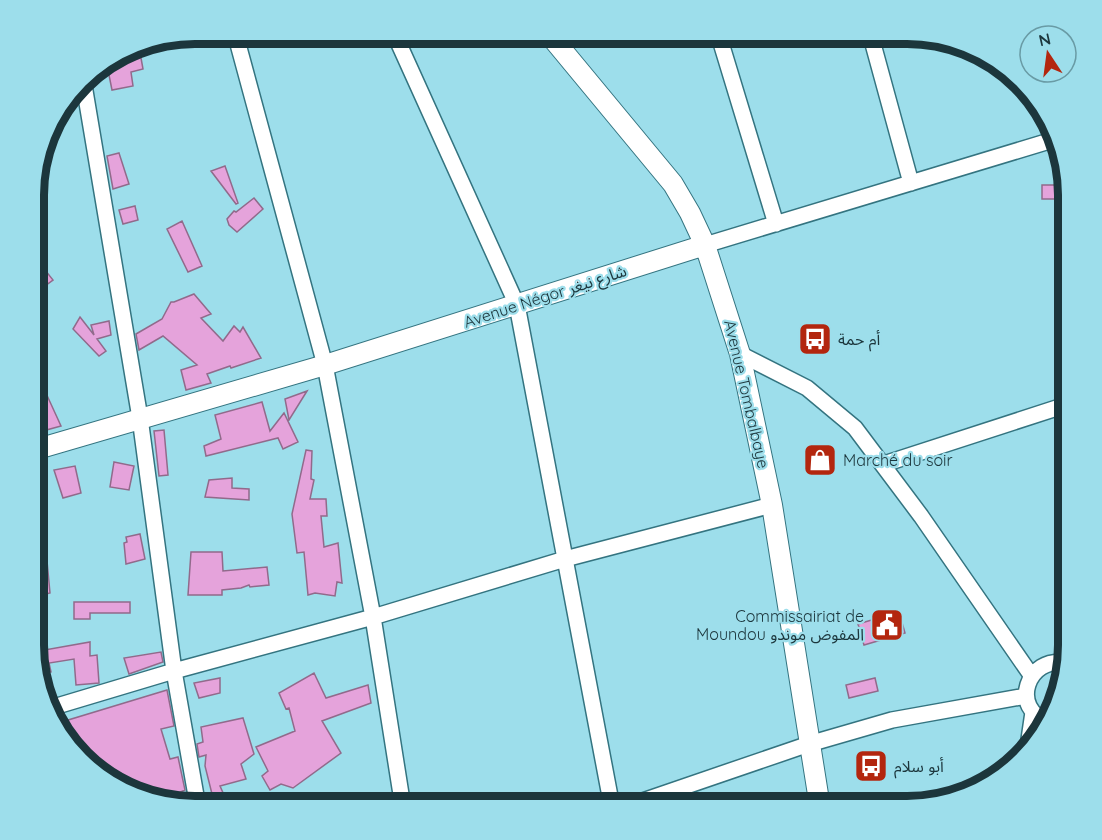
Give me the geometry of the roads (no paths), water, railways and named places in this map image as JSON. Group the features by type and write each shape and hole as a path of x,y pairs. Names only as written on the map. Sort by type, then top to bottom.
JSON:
{"main road":[{"name":"Avenue Tombalbaye","path":"557,44 673,184 705,245 740,354 772,505 818,796"},
{"name":"Avenue Négor شارع نيغر","path":"44,447 325,365 705,245"}],"street":[{"path":"238,44 325,365 373,617 402,796"},
{"path":"399,44 516,305 610,796"},
{"path":"721,44 776,224"},
{"path":"873,44 910,183"},
{"path":"85,91 140,418 174,671 196,796"},
{"name":"Avenue Négor شارع نيغر","path":"705,245 1049,141"},
{"path":"740,354 807,388 855,428 884,464 1032,675"},
{"path":"884,464 1058,408"},
{"path":"56,706 174,671 373,617 565,559 772,505"},
{"path":"1030,734 1033,712 1026,696 1027,685 1039,668 1048,663 1057,662"},
{"path":"657,796 809,744 892,720 1026,696"},
{"path":"1033,712 1041,717"}],"place":[{"name":"أم حمة","path":"815,339"},
{"name":"Marché du soir","path":"820,460"},
{"name":"Commissairiat de Moundou المفوض موندو","path":"887,625"},
{"name":"أبو سلام","path":"871,766"}]}
